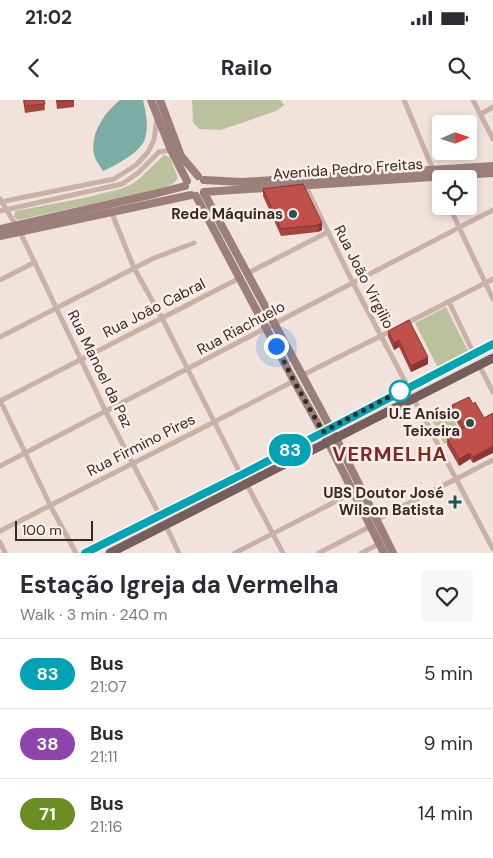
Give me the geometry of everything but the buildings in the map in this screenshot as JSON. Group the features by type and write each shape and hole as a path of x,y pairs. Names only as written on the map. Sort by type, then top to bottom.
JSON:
{"main road":[{"path":"151,100 186,183 187,192 199,194"},
{"path":"160,100 181,156 206,186 199,194"},
{"name":"Avenida Pedro Freitas","path":"0,229 18,228 111,212 199,194 303,181 433,169 493,166"},
{"name":"Avenida Pedro Freitas","path":"477,174 493,173"},
{"path":"186,183 191,176 201,178"},
{"name":"Avenida Pedro Freitas","path":"201,178 242,182 432,177"},
{"name":"Avenida Pedro Freitas","path":"0,236 18,228 164,192 186,183"},
{"path":"199,194 270,326 301,376 326,430"},
{"path":"270,326 294,381 332,440 383,542 393,553"},
{"path":"110,553 165,524 326,430 493,344"},
{"path":"85,553 160,516 332,440 493,358"},
{"path":"383,542 384,553"}],"street":[{"path":"404,100 433,169"},
{"path":"473,100 493,139"},
{"path":"481,114 493,107"},
{"path":"0,201 114,180 125,174 148,152 154,140 157,116"},
{"path":"0,211 122,184 138,173 159,152 171,150"},
{"name":"Rua João Virgilio","path":"303,181 380,337 408,387"},
{"path":"94,184 95,191"},
{"name":"Rua Manoel da Paz","path":"0,201 18,228 106,412 160,516"},
{"name":"Rua Riachuelo","path":"0,466 493,210"},
{"path":"111,212 134,268 162,318 282,553"},
{"path":"452,215 493,299"},
{"name":"Rua João Cabral","path":"0,401 328,232"},
{"path":"0,337 134,268 173,250 194,243"},
{"path":"0,280 35,262"},
{"path":"301,376 493,279"},
{"path":"449,302 474,354"},
{"path":"479,365 493,392"},
{"name":"Rua Firmino Pires","path":"0,531 51,507 132,463 294,381"},
{"path":"414,399 457,479 492,551"},
{"path":"0,401 51,507 76,553"},
{"path":"319,553 493,460"},
{"path":"235,553 357,490"},
{"path":"165,524 180,553"},
{"path":"0,542 5,553"},
{"path":"361,553 383,542"}],"green space":[{"path":"192,100 281,100 284,105 276,111 221,130 199,129 193,122"},
{"path":"164,155 170,157 178,178 174,183 164,188 18,220 14,217 15,211 120,189 139,179"},
{"path":"446,307 469,353 438,368 415,323"},
{"path":"448,409 462,435 444,444 431,418"}],"water":[{"path":"120,100 143,100 147,120 145,139 143,144 133,154 103,171 96,161 93,146 94,138 104,117"}],"bus line":[{"name":"83","path":"85,553 241,475 493,344"}],"place":[{"name":"Rede Máquinas","path":"293,214"},
{"name":"U.E Anísio Teixeira","path":"470,423"},
{"name":"UBS Doutor José Wilson Batista","path":"455,502"}],"district":[{"name":"VERMELHA","path":"390,454"}],"route":[{"path":"276,346 323,432 400,391"}]}
